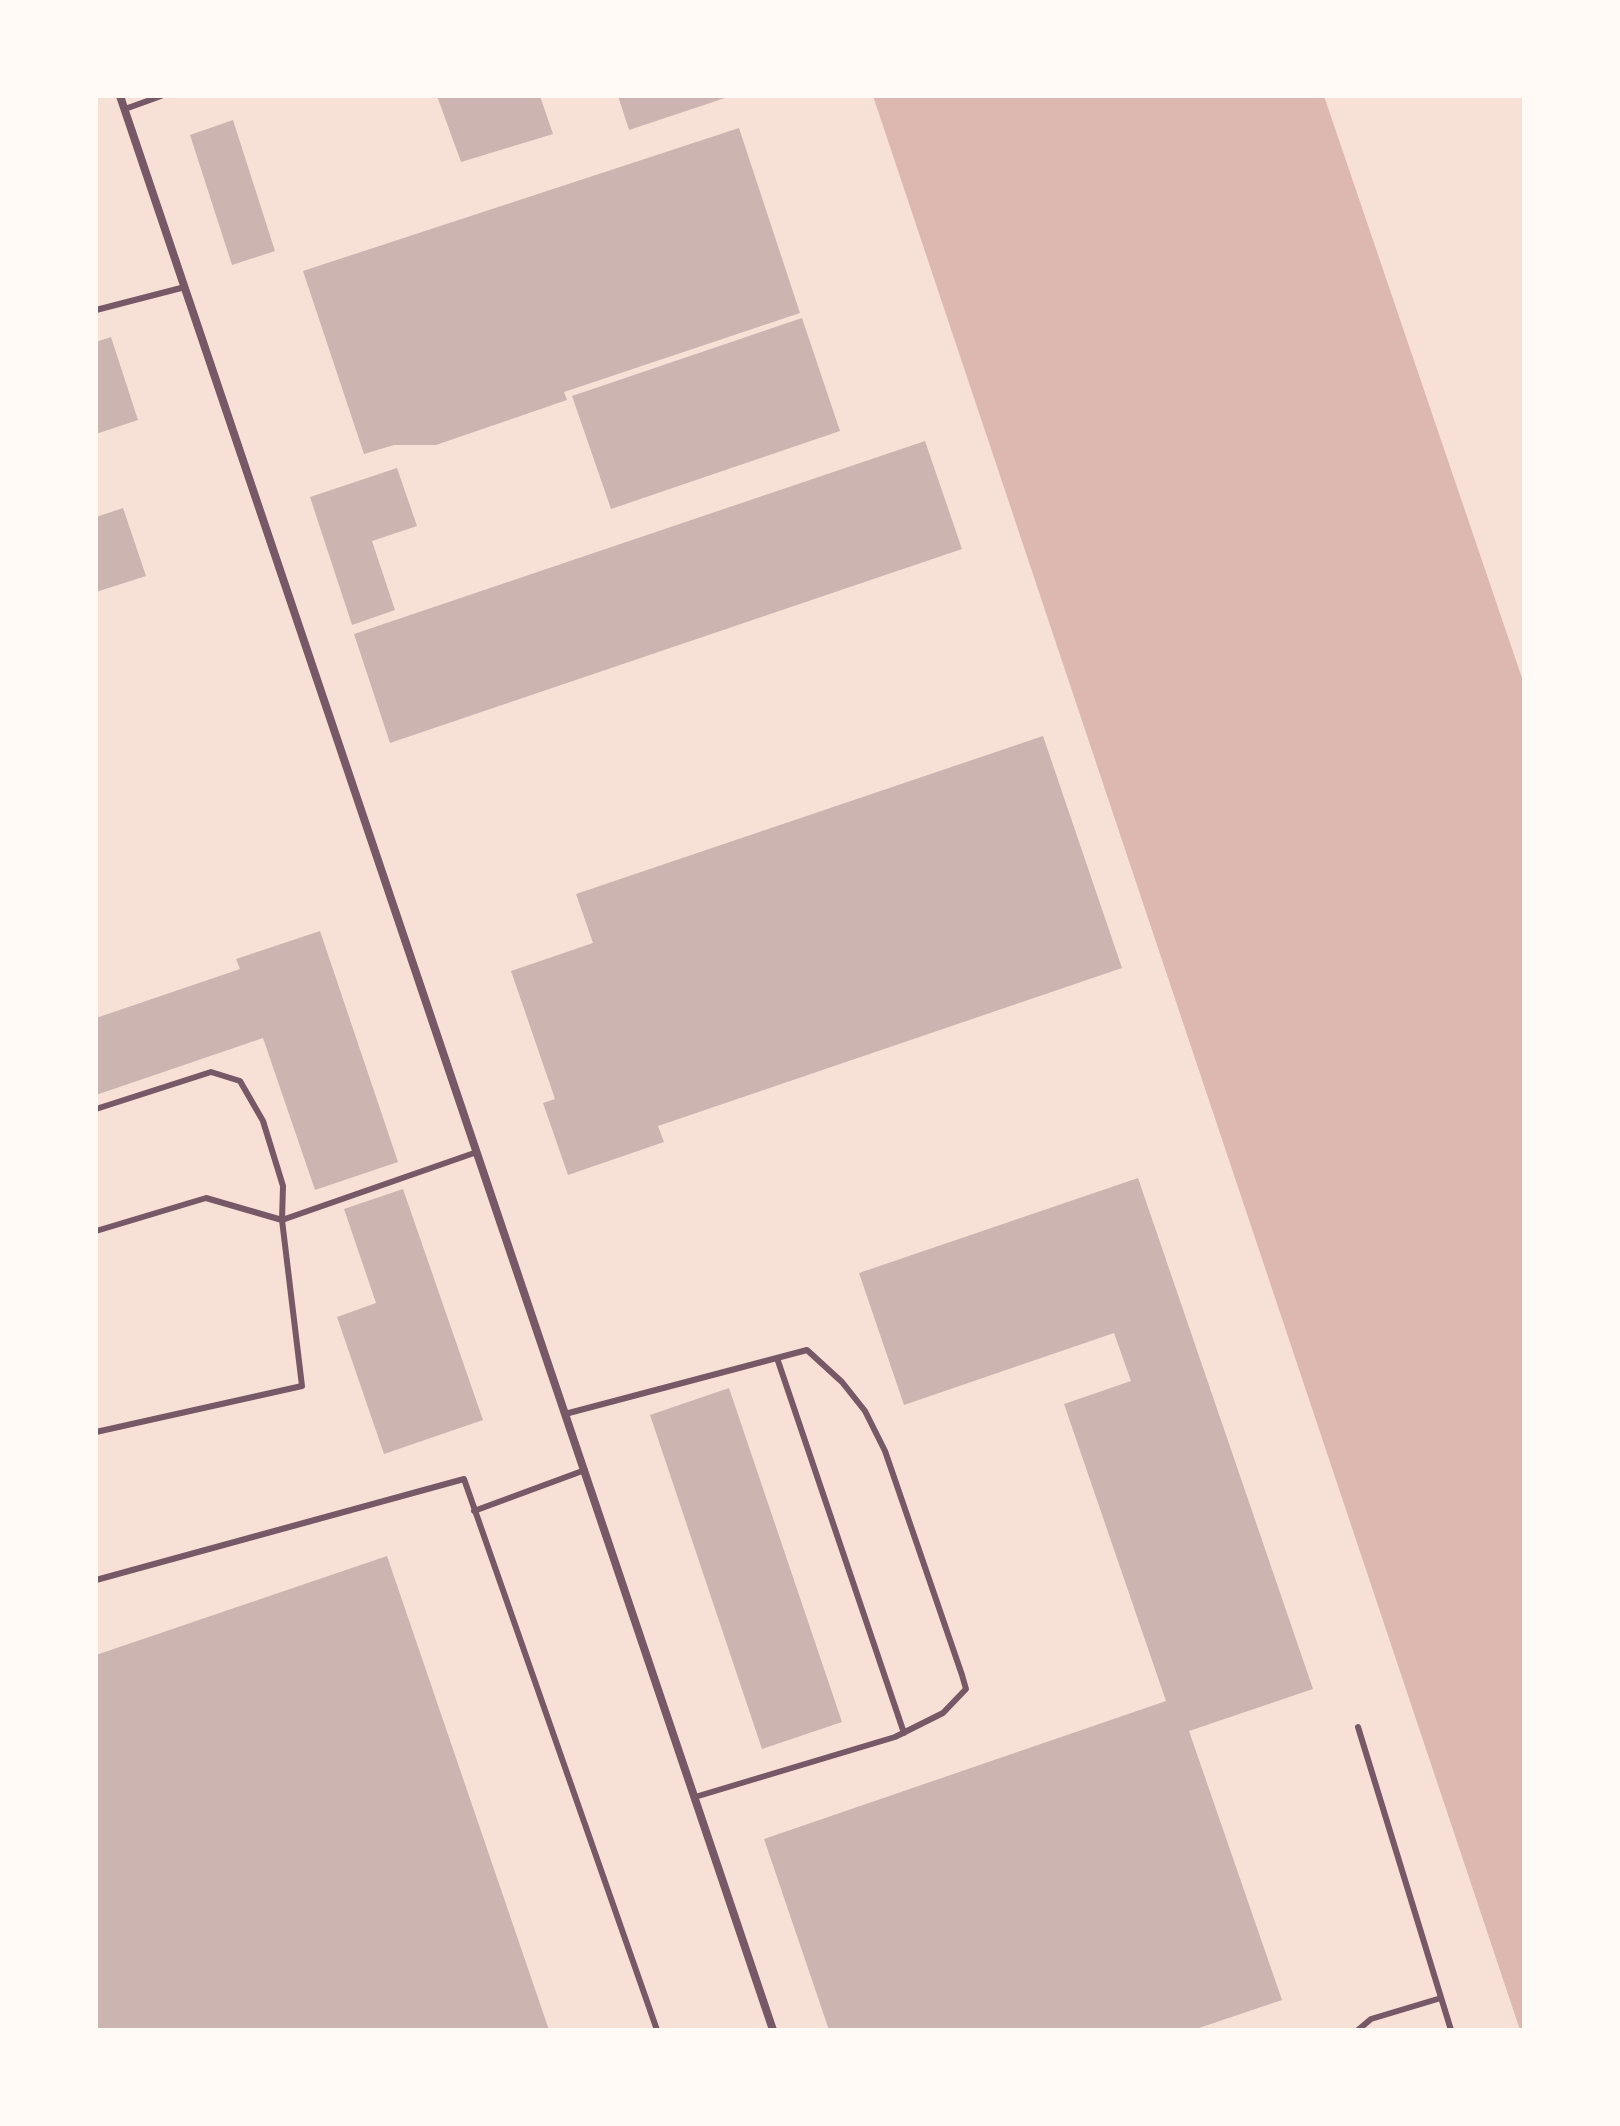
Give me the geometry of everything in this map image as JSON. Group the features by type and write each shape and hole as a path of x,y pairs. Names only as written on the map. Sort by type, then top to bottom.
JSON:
{"street":[{"path":"120,96 773,2030"}],"lane":[{"path":"125,109 161,96"},
{"path":"96,310 185,287"},
{"path":"96,1109 211,1072 240,1081 263,1121 283,1186 282,1220 302,1386 96,1432"},
{"path":"96,1231 206,1198 282,1220 477,1152"},
{"path":"565,1414 807,1350 842,1382 865,1411 885,1451 962,1675 966,1689 943,1713 904,1733 695,1797"},
{"path":"777,1358 904,1733"},
{"path":"474,1511 585,1470"},
{"path":"96,1580 464,1479 657,2030"},
{"path":"1358,1727 1451,2030"},
{"path":"1358,2030 1371,2019 1441,1998"}],"shaded area":[{"path":"873,96 1324,96 1524,684 1524,2030 1520,2030"}],"building":[{"path":"437,96 540,96 553,134 461,162"},
{"path":"618,96 728,96 728,97 629,130"},
{"path":"233,120 275,251 232,265 190,135"},
{"path":"739,128 800,313 564,392 567,400 436,445 394,445 364,454 303,271"},
{"path":"802,318 840,431 611,509 572,396"},
{"path":"111,337 138,420 96,434 96,342"},
{"path":"925,441 962,549 390,743 354,634"},
{"path":"397,468 417,526 372,541 395,610 352,625 310,497"},
{"path":"123,508 146,576 96,592 96,517"},
{"path":"1043,736 1122,968 658,1126 664,1142 568,1175 543,1103 555,1099 511,971 593,943 576,894"},
{"path":"320,931 398,1162 315,1190 263,1038 96,1095 96,1018 240,969 236,959"},
{"path":"1138,1178 1313,1689 1189,1731 1282,2000 1193,2030 829,2030 764,1839 1166,1701 1064,1404 1131,1381 1114,1333 904,1405 859,1273"},
{"path":"403,1189 483,1420 384,1454 337,1317 376,1303 344,1209"},
{"path":"729,1388 842,1722 762,1749 650,1415"},
{"path":"387,1556 549,2030 96,2030 96,1655"}]}
